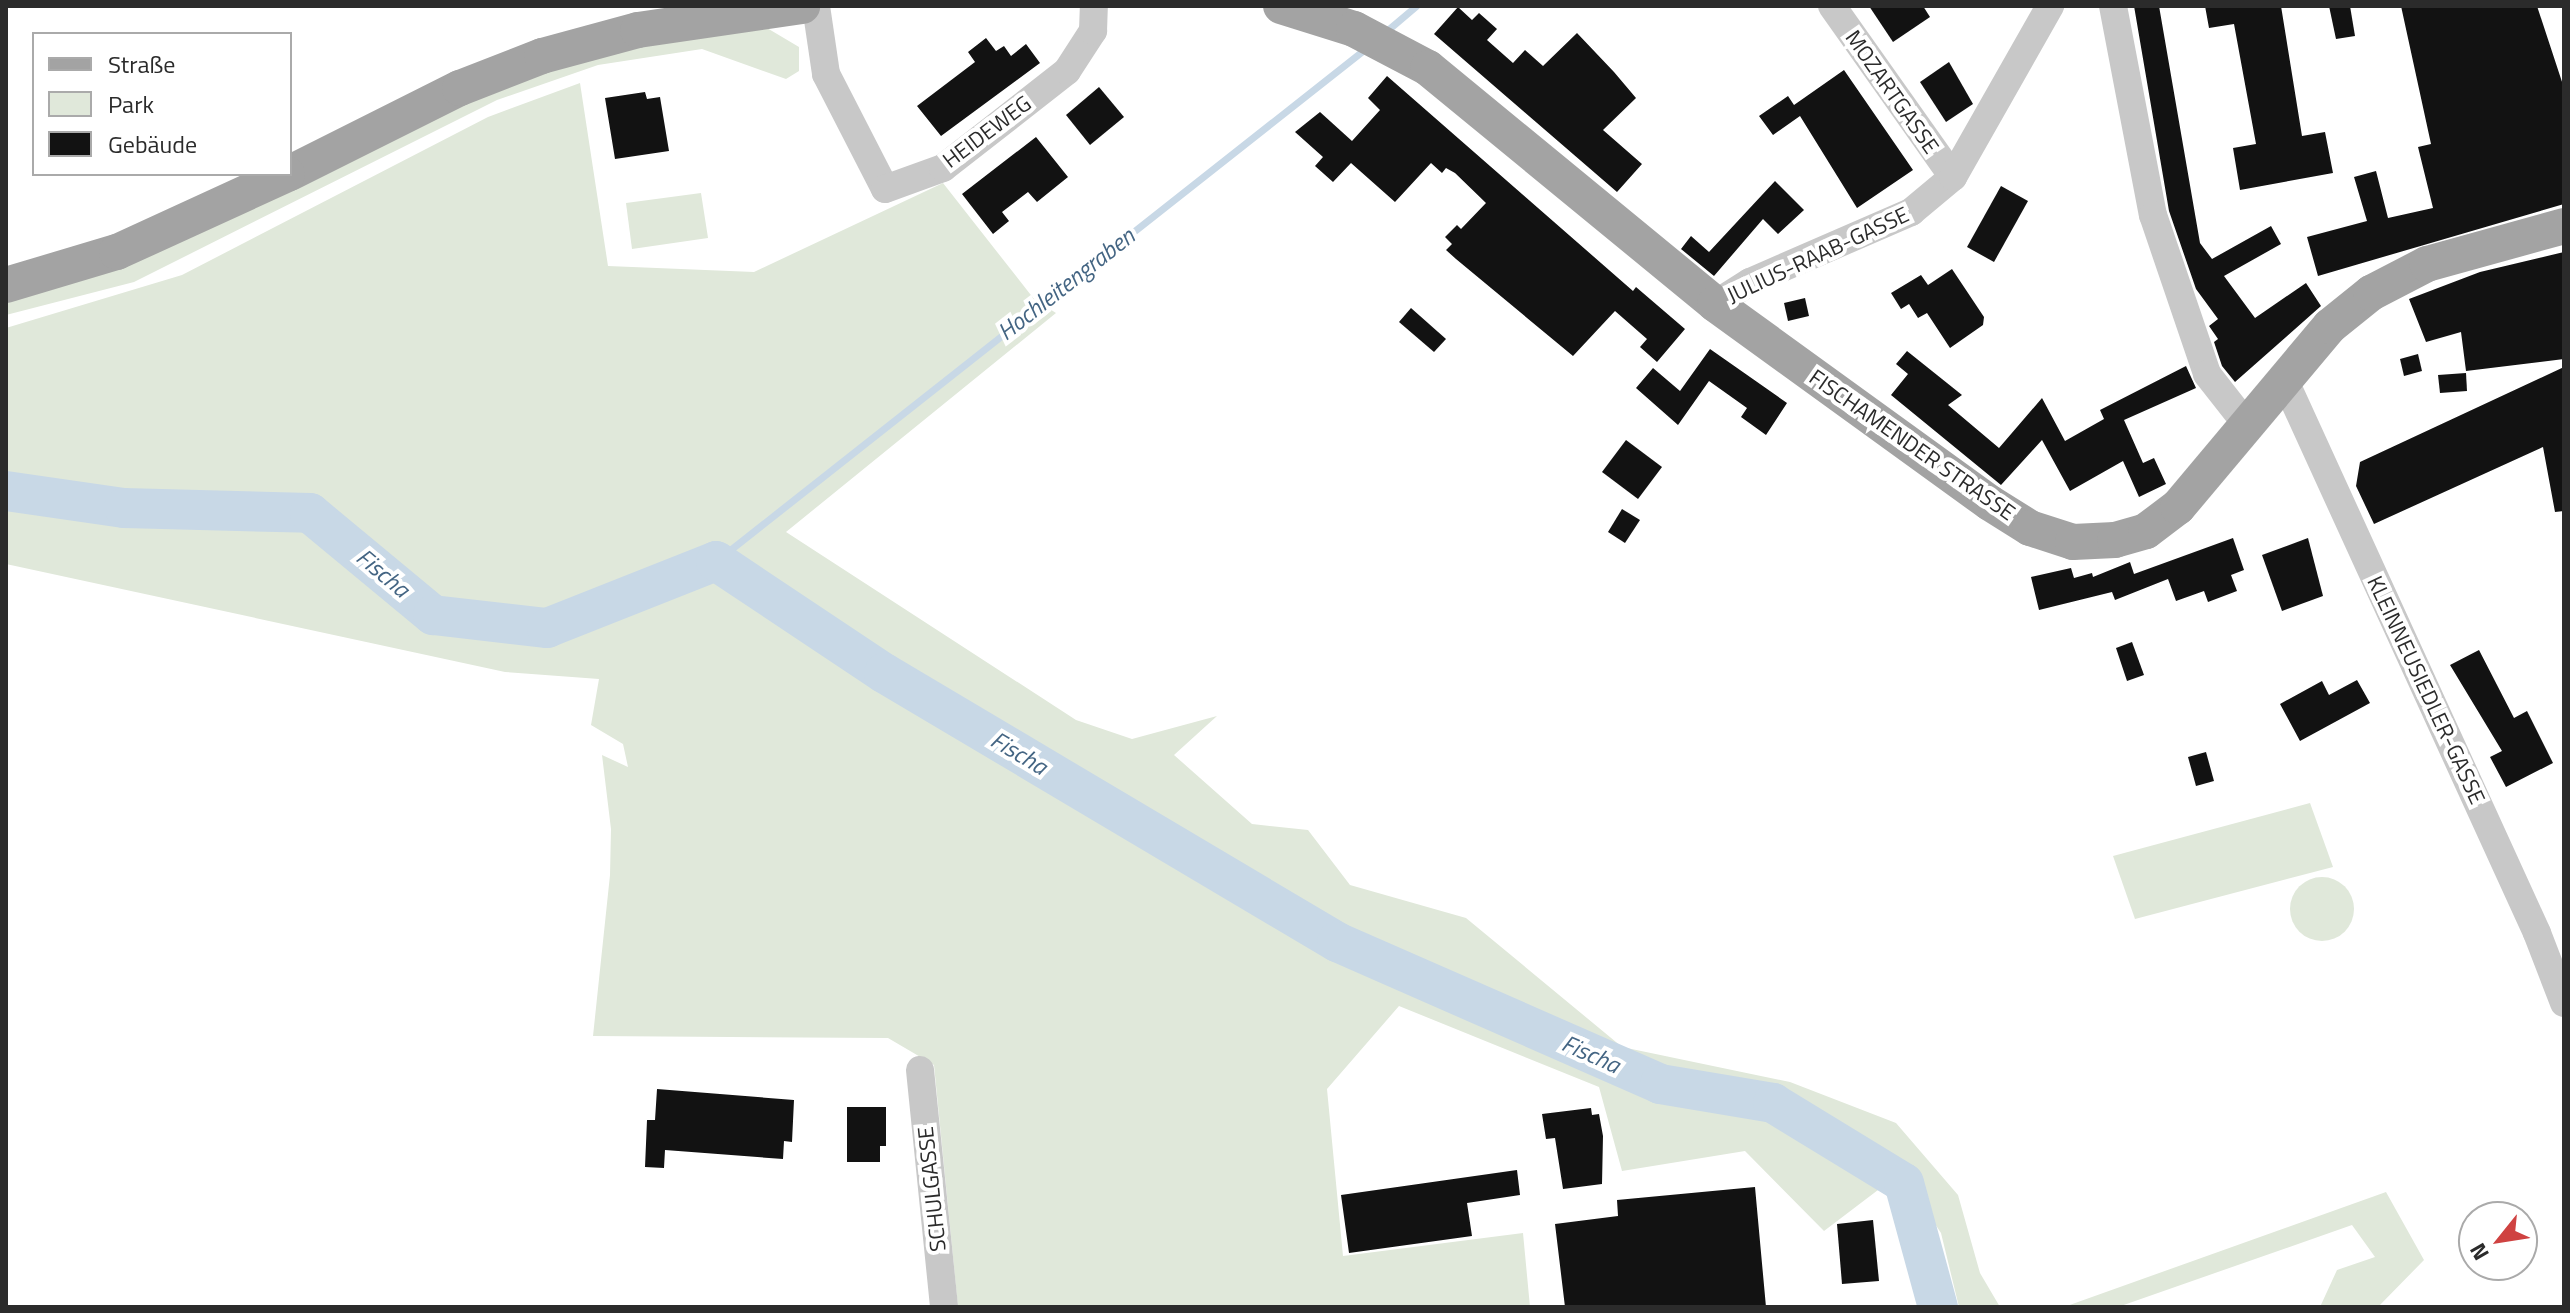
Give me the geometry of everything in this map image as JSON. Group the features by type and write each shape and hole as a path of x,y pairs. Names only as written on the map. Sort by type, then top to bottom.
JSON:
{"main road":[{"path":"292,171 460,88 542,56 638,30 802,6"},
{"name":"FISCHAMENDER STRASSE","path":"1281,6 1379,42 1472,100 1635,242 1715,304 1990,503 2030,528 2073,542 2115,540 2146,531 2178,507 2330,326 2371,293 2427,264 2564,226"},
{"path":"6,285 117,252 282,176"}],"street":[{"name":"HEIDEWEG","path":"816,6 826,74 885,189 943,168 1067,71 1093,31 1094,6"},
{"name":"MOZARTGASSE","path":"1832,6 1953,177"},
{"name":"JULIUS-RAAB-GASSE","path":"1715,304 1750,282 1911,212 1953,177 2050,6"},
{"path":"2113,6 2153,215 2207,374 2247,425"},
{"name":"KLEINNEUSIEDLER-GASSE","path":"2284,379 2551,932 2564,1003"},
{"name":"SCHULGASSE","path":"920,1070 944,1307"}],"green space":[{"path":"767,28 799,47 799,71 786,79 702,49 598,65 497,100 134,282 6,315 6,296 540,69 680,39"},
{"path":"580,83 608,266 754,272 943,183 1034,299 1056,313 786,532 1076,720 1132,739 1217,716 1174,755 1252,824 1308,830 1350,885 1466,918 1622,1047 1790,1082 1896,1123 1958,1195 1980,1273 2000,1307 1959,1307 1941,1233 1896,1165 1878,1190 1824,1231 1745,1151 1622,1171 1599,1087 1399,1006 1327,1089 1343,1256 1523,1233 1530,1307 958,1307 934,1065 888,1038 593,1036 610,875 611,829 602,755 628,767 623,744 591,725 599,679 505,672 6,564 6,328 182,275 488,117"},
{"path":"701,193 708,238 632,249 626,203"},
{"path":"2310,803 2333,867 2135,919 2113,856"},
{"path":"2322,877 2340,883 2348,891 2354,909 2348,927 2340,935 2322,941 2304,935 2296,927 2290,909 2296,891 2304,883"},
{"path":"2386,1192 2424,1260 2378,1307 2320,1307 2337,1270 2375,1257 2352,1225 2118,1307 2064,1307"}],"building":[{"path":"1869,6 1923,6 1930,17 1893,42"},
{"path":"2134,6 2159,6 2200,243 2212,259 2271,226 2281,244 2224,276 2255,318 2306,283 2321,306 2235,382 2222,366 2214,342 2218,339 2209,326 2218,319 2196,289 2169,211"},
{"path":"2205,6 2281,6 2302,136 2325,132 2333,173 2240,190 2233,148 2256,144 2234,24 2209,28"},
{"path":"2329,6 2350,6 2355,36 2336,39"},
{"path":"2401,6 2537,6 2564,88 2564,204 2318,276 2307,237 2367,221 2354,177 2376,171 2388,218 2433,208 2418,147 2431,144"},
{"path":"1458,7 1472,20 1479,13 1497,29 1487,40 1513,63 1525,50 1543,66 1577,33 1614,72 1636,98 1603,130 1642,164 1617,192 1434,34"},
{"path":"986,38 996,51 1004,46 1011,56 1026,44 1040,63 941,136 917,106 975,62 968,52"},
{"path":"1949,62 1973,104 1946,122 1920,82"},
{"path":"1844,70 1913,170 1857,208 1800,116 1773,135 1759,116 1788,96 1794,105"},
{"path":"1387,76 1633,291 1636,287 1685,329 1657,362 1640,347 1647,339 1615,311 1573,356 1446,250 1452,244 1445,237 1457,225 1461,229 1486,203 1455,173 1446,168 1442,173 1431,163 1395,202 1351,163 1333,182 1315,166 1323,157 1295,132 1320,112 1352,141 1380,110 1368,98"},
{"path":"1099,87 1124,117 1090,145 1066,115"},
{"path":"645,92 647,99 660,97 669,151 615,159 605,98"},
{"path":"1036,137 1068,177 1037,202 1028,192 1002,212 1009,221 993,234 962,194"},
{"path":"1775,181 1804,210 1778,234 1763,219 1714,276 1681,249 1691,236 1709,252"},
{"path":"2001,186 2028,201 1994,262 1967,247"},
{"path":"2564,252 2564,359 2466,371 2461,332 2426,342 2409,299 2480,272"},
{"path":"1952,269 1984,317 1983,325 1950,348 1927,313 1918,318 1909,304 1901,309 1891,293 1921,275 1928,285"},
{"path":"1805,298 1809,316 1788,321 1784,303"},
{"path":"1411,308 1446,339 1434,352 1399,322"},
{"path":"1710,349 1787,403 1766,435 1741,417 1747,408 1709,381 1678,425 1636,388 1653,368 1680,391"},
{"path":"1907,351 1962,395 1948,405 1999,448 2042,398 2065,441 2104,419 2100,410 2186,366 2196,388 2124,420 2143,463 2154,458 2166,484 2139,497 2123,461 2070,491 2042,440 2001,485 1891,395 1908,374 1896,364"},
{"path":"2418,354 2422,371 2404,376 2400,359"},
{"path":"2564,367 2564,511 2555,512 2543,447 2374,524 2356,486 2360,462"},
{"path":"2466,373 2467,391 2440,393 2438,375"},
{"path":"1626,440 1662,467 1638,499 1602,472"},
{"path":"1622,509 1640,520 1625,543 1608,532"},
{"path":"2233,538 2244,570 2231,575 2237,591 2208,602 2204,591 2176,601 2168,579 2115,600 2112,592 2039,610 2031,577 2071,568 2074,578 2092,573 2093,577 2130,562 2134,574"},
{"path":"2308,538 2323,596 2282,611 2262,555"},
{"path":"2132,642 2144,675 2127,681 2116,648"},
{"path":"2479,650 2514,718 2527,711 2553,763 2506,787 2490,757 2502,751 2450,665"},
{"path":"2357,680 2370,703 2300,741 2280,704 2322,681 2329,695"},
{"path":"2206,752 2214,781 2196,786 2188,757"},
{"path":"657,1089 794,1100 792,1142 784,1141 783,1159 665,1150 664,1168 645,1167 647,1120 655,1120"},
{"path":"847,1107 886,1107 886,1146 880,1146 880,1162 847,1162"},
{"path":"1591,1108 1592,1115 1599,1114 1603,1136 1602,1184 1563,1189 1555,1138 1546,1139 1542,1114"},
{"path":"1517,1170 1520,1195 1467,1203 1472,1236 1349,1253 1341,1195"},
{"path":"1755,1187 1766,1307 1565,1307 1555,1224 1618,1216 1617,1200"},
{"path":"1873,1220 1879,1281 1842,1284 1837,1224"}],"waterway":[{"name":"Hochleitengraben","path":"1384,33 1416,6"},
{"name":"Hochleitengraben","path":"716,561 1365,49"},
{"name":"Fischa","path":"6,491 124,508 310,513 433,615 547,628 716,561 884,673 1337,942 1660,1084 1773,1103 1904,1183 1938,1307"}]}
